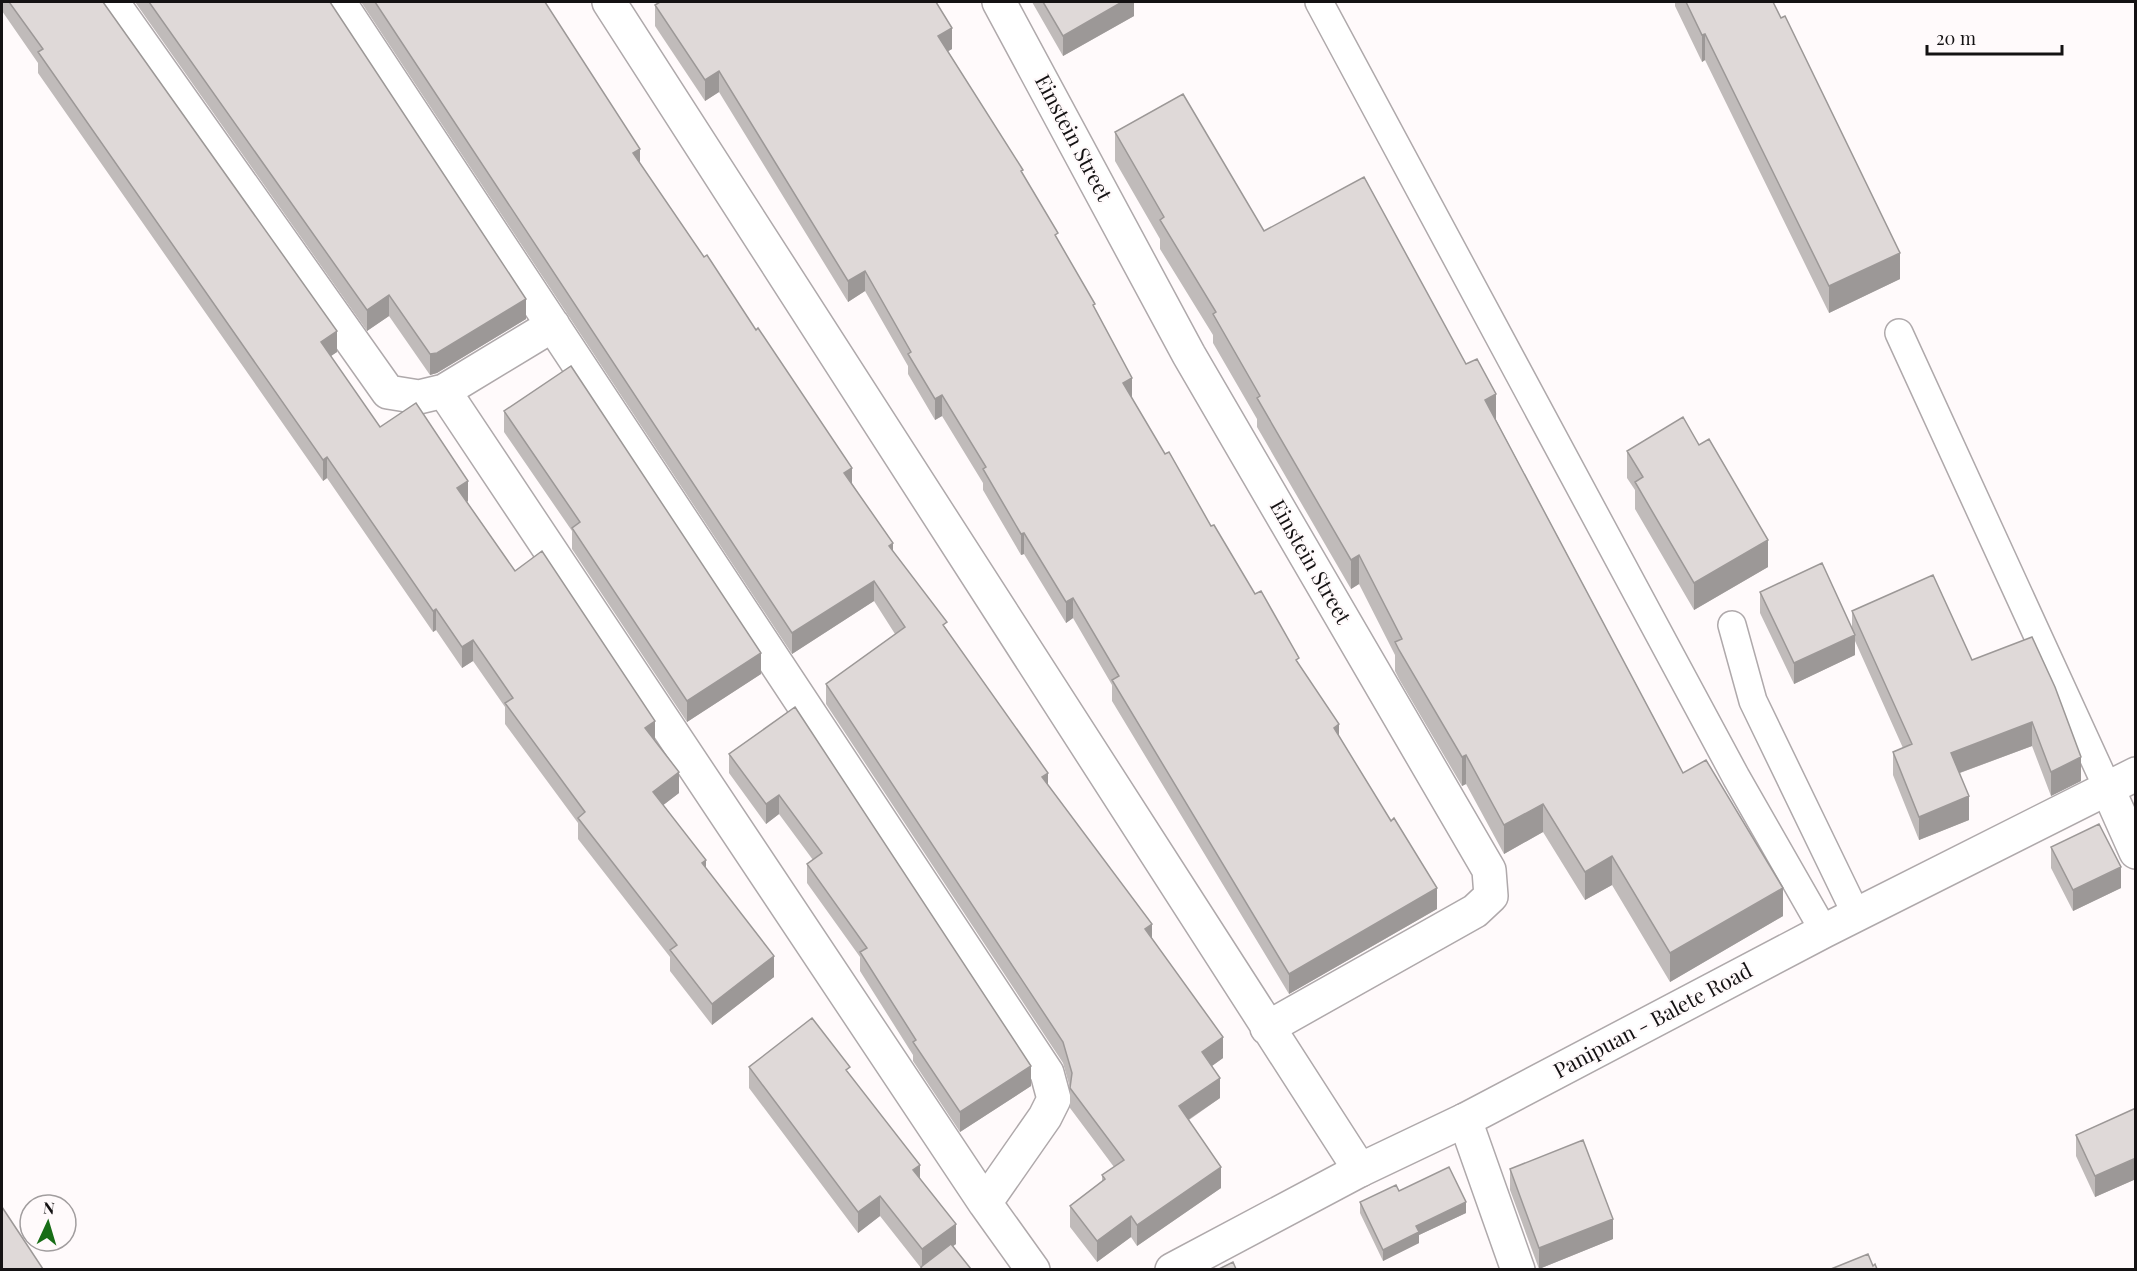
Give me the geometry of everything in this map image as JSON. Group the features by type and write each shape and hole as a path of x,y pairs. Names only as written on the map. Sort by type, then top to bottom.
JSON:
{"street":[{"path":"112,2 388,392 419,397 444,391 553,325"},
{"path":"339,2 1047,1073 1054,1099 1045,1118 985,1203"},
{"path":"609,2 1359,1170"},
{"name":"Einstein Street","path":"999,2 1189,355 1489,870 1491,896 1475,910 1267,1028"},
{"path":"444,391 985,1203 1033,1269"},
{"path":"2121,781 2136,852"},
{"name":"Panipuan - Balete Road","path":"1172,1269 1359,1170 1465,1120 1824,931 2121,781"},
{"path":"1465,1120 1518,1269"}],"lane":[{"path":"1319,2 1736,777 1824,931"},
{"path":"1899,333 2121,781"},
{"path":"1732,625 1753,700 1857,916"}],"building":[{"path":"9,2 103,2 337,331 321,342 380,427 416,403 468,481 457,488 515,571 542,551 655,721 645,728 679,772 653,792 706,860 702,863 774,956 712,1004 670,950 677,945 578,818 585,812 505,703 513,698 473,640 462,647 436,609 433,611 327,457 323,460 38,52 43,49"},
{"path":"149,2 330,2 526,299 437,353 430,354 389,295 367,310"},
{"path":"375,2 545,2 640,149 633,153 704,257 707,255 756,330 758,328 852,468 844,473 893,543 889,546 947,622 943,625 1048,773 1042,777 1152,924 1145,929 1223,1037 1202,1052 1220,1078 1179,1106 1221,1167 1137,1225 1131,1216 1097,1241 1070,1206 1105,1179 1102,1175 1124,1160 1070,1088 1072,1073 1063,1042 826,684 905,627 874,581 792,633"},
{"path":"660,2 936,2 952,28 938,36 1023,170 1021,171 1058,233 1055,235 1095,304 1093,305 1132,378 1123,383 1165,454 1169,452 1211,526 1214,525 1255,594 1261,591 1299,658 1296,660 1339,724 1334,728 1391,821 1394,818 1437,888 1289,974 1112,680 1119,676 1073,598 1066,602 1024,533 1021,534 983,469 986,467 942,395 935,399 908,354 911,352 865,271 848,281 719,71 705,80 655,5"},
{"path":"1043,2 1122,2 1063,36"},
{"path":"1686,2 1773,2 1781,18 1785,16 1900,253 1829,286 1705,34 1702,35"},
{"path":"1183,94 1264,231 1364,177 1466,364 1477,359 1496,394 1485,400 1683,773 1706,760 1783,888 1670,953 1612,856 1585,872 1543,804 1504,825 1466,755 1462,757 1399,650 1395,642 1402,639 1359,555 1351,560 1257,398 1260,396 1213,314 1216,312 1160,220 1164,217 1115,132"},
{"path":"571,366 761,653 687,701 572,528 580,522 504,411"},
{"path":"1683,417 1699,445 1709,439 1768,540 1694,583 1635,482 1643,477 1627,451"},
{"path":"1822,563 1855,635 1794,663 1760,592"},
{"path":"1933,575 1972,660 2032,637 2055,687 2081,757 2051,772 2032,722 1951,753 1969,796 1919,817 1893,752 1912,744 1852,611"},
{"path":"795,707 1031,1066 960,1112 913,1042 916,1040 860,952 867,948 807,864 822,853 779,795 766,804 729,754"},
{"path":"2099,824 2121,867 2073,890 2051,847"},
{"path":"812,1018 850,1067 846,1070 920,1165 913,1170 956,1224 922,1249 880,1196 858,1212 749,1067"},
{"path":"2136,1108 2136,1158 2095,1176 2076,1135"},
{"path":"1583,1140 1613,1219 1539,1248 1510,1169"},
{"path":"1449,1167 1466,1202 1416,1226 1419,1232 1383,1250 1360,1202 1396,1185 1399,1191"},
{"path":"2,1207 18,1231 18,1253 32,1253 43,1269 2,1269"},
{"path":"951,1244 971,1269 922,1269 921,1267"},
{"path":"1868,1254 1873,1266 1875,1264 1877,1269 1831,1269"},
{"path":"1233,1262 1236,1269 1219,1269"}]}
